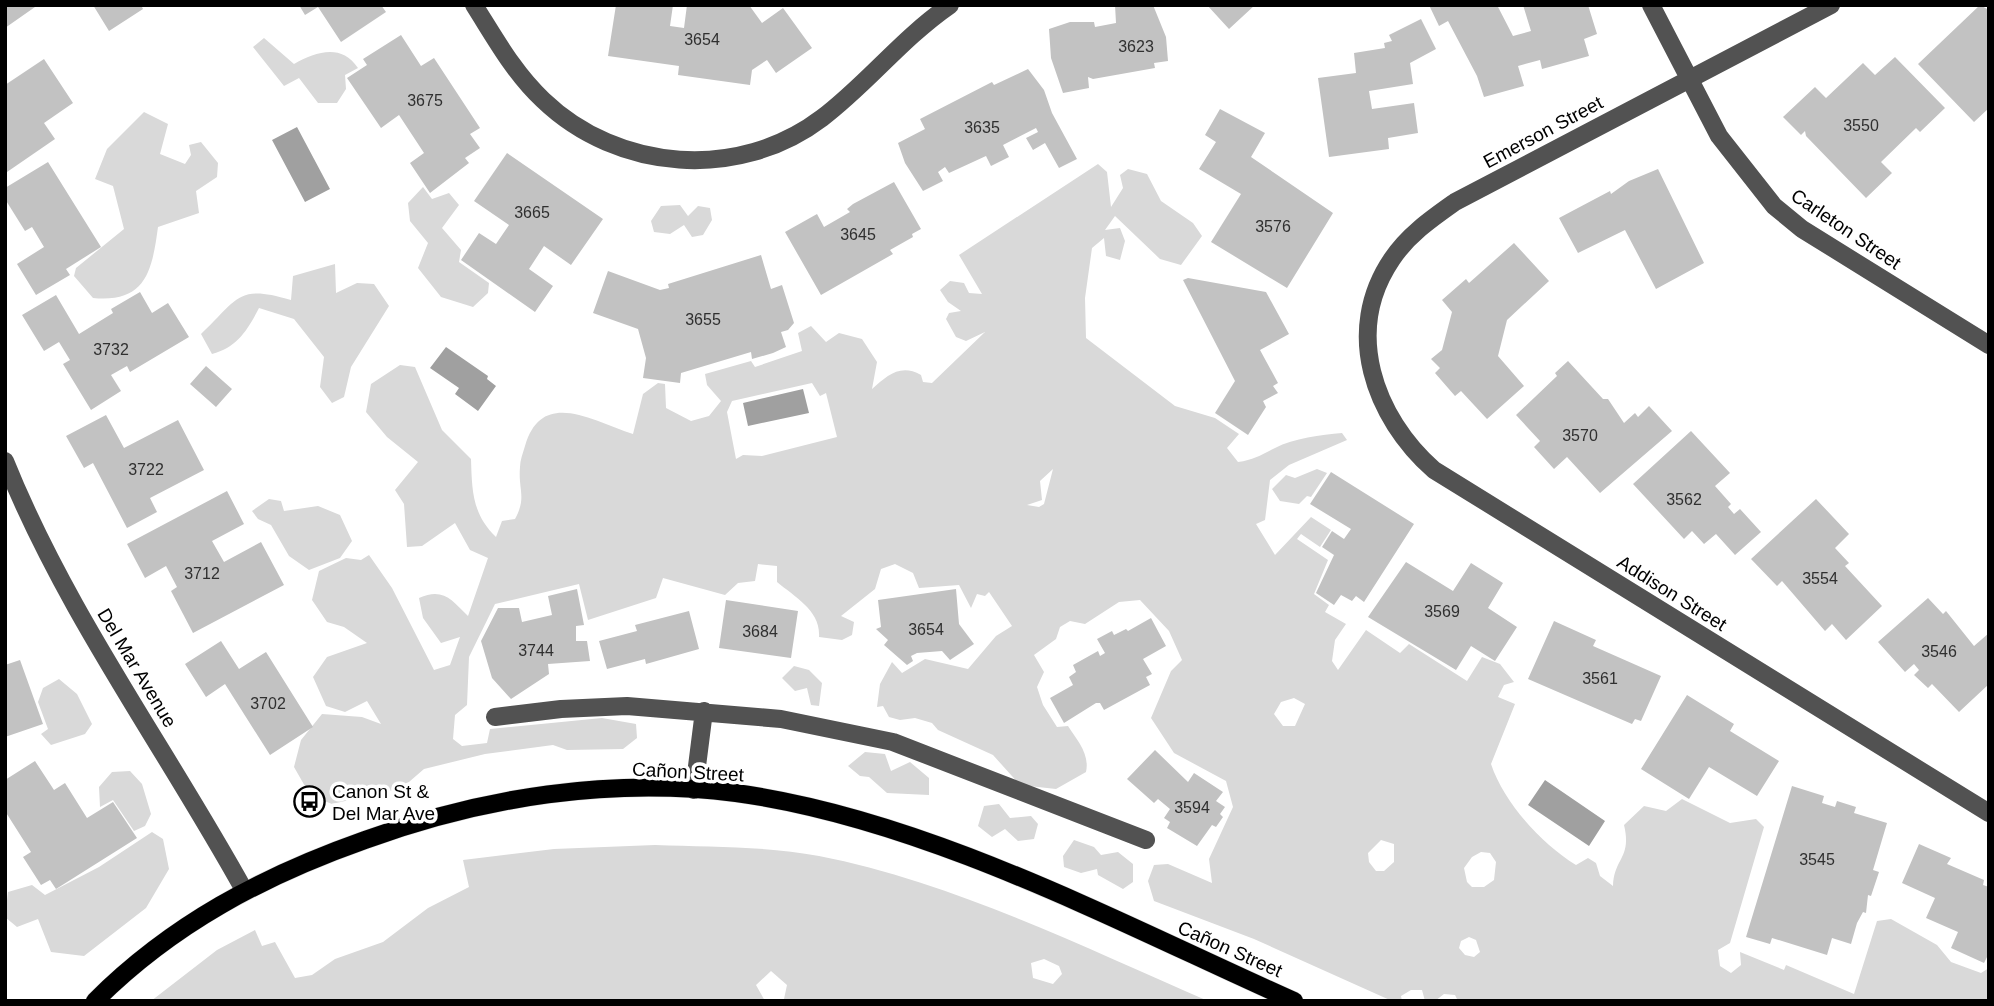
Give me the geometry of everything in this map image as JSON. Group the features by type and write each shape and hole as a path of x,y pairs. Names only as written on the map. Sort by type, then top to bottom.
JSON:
{"main road":[{"name":"Cañon Street","path":"94,1001 139,960 182,928 244,890 358,842 468,808 571,792 694,790 775,801 888,828 1032,884 1294,1001"}],"street":[{"path":"474,5 517,71 559,114 617,147 653,157 698,161 756,152 808,128 850,94 924,23 950,5"},
{"name":"Carleton Street","path":"1651,5 1719,136 1774,206 1802,229 1989,345"},
{"name":"Emerson Street","path":"1370,373 1369,315 1378,286 1392,260 1419,228 1455,202 1831,5"},
{"name":"Addison Street","path":"1370,373 1392,421 1410,447 1434,470 1989,813"},
{"name":"Del Mar Avenue","path":"5,461 87,629 244,890"},
{"path":"495,717 561,709 626,706 781,719 892,742 1146,840"},
{"path":"694,790 705,711"}],"shaded area":[{"path":"264,38 294,64 328,52 344,55 358,68 345,75 346,89 337,103 318,103 299,78 284,86 253,47"},
{"path":"144,112 168,124 160,154 185,164 191,155 189,145 201,142 218,163 217,177 196,191 199,213 158,227 149,270 135,289 125,295 111,298 93,298 74,276 76,268 124,229 113,186 95,179 107,149"},
{"path":"297,127 330,189 305,202 272,140"},
{"path":"1098,164 1107,172 1111,207 1123,188 1120,175 1128,169 1147,174 1161,201 1193,223 1202,236 1181,265 1160,259 1115,216 1105,230 1120,228 1125,241 1120,260 1106,256 1104,238 1092,248 1085,298 1086,338 1175,406 1215,418 1239,434 1227,448 1238,462 1253,459 1291,442 1342,433 1347,440 1289,465 1270,480 1265,520 1256,524 1275,555 1311,517 1331,530 1320,547 1301,534 1297,539 1328,560 1314,594 1329,605 1325,612 1346,624 1335,640 1332,661 1338,670 1366,630 1400,653 1409,644 1467,681 1482,657 1500,664 1514,682 1504,685 1498,697 1515,704 1491,764 1497,779 1514,807 1537,834 1576,865 1588,858 1596,863 1600,876 1613,886 1616,869 1626,845 1624,825 1644,806 1666,811 1682,799 1730,823 1756,819 1764,827 1730,943 1718,950 1720,966 1731,973 1741,965 1740,952 1784,970 1786,965 1854,994 1877,921 1891,919 1937,945 1951,962 1981,973 1989,968 1989,1001 1458,1001 1455,995 1444,994 1435,1001 1425,1001 1422,990 1411,990 1401,996 1402,1001 1392,1001 1254,939 1154,901 1148,881 1154,865 1168,864 1212,883 1209,859 1233,807 1226,781 1174,753 1151,718 1171,671 1182,660 1169,631 1140,600 1119,602 1085,624 1070,621 1060,627 1056,639 1034,655 1044,672 1037,687 1043,705 1057,727 1068,726 1082,748 1087,765 1086,772 1056,789 1020,785 993,755 938,730 932,723 915,718 900,720 889,717 883,706 877,707 880,684 892,662 902,673 925,659 968,669 996,636 1012,626 989,592 985,596 977,594 971,608 959,585 919,588 913,573 895,564 881,569 875,589 841,616 854,622 852,635 842,640 819,637 819,628 811,612 777,582 777,566 758,564 755,581 738,583 725,595 663,578 656,598 588,620 579,584 495,604 469,657 467,705 455,715 453,739 462,746 487,743 490,729 602,718 636,724 637,738 623,749 567,750 553,745 485,754 424,769 402,788 332,804 310,795 294,767 301,740 322,714 362,717 381,724 367,701 345,712 326,706 313,677 327,657 367,643 344,627 327,622 312,600 319,571 346,558 361,560 369,555 392,588 434,670 450,665 460,637 441,643 423,618 419,598 435,594 447,597 468,616 488,558 470,550 455,523 422,546 407,547 404,504 395,490 418,462 387,437 366,412 371,384 400,365 415,367 442,430 471,459 475,501 482,519 496,537 502,521 515,519 519,511 520,462 533,428 543,418 556,413 585,417 633,434 643,394 658,383 665,384 666,408 691,421 709,416 721,401 707,385 705,374 751,361 755,367 802,351 798,333 811,326 826,342 839,333 862,339 877,362 872,389 894,373 907,370 921,375 923,382 932,383 985,332 966,341 956,337 946,319 949,313 961,311 948,302 940,290 950,281 964,283 969,293 982,294 959,255","holes":["812,383 820,396 826,393 837,437 762,456 743,455 736,459 727,412 732,401","1053,469 1044,504 1039,507 1027,505 1042,500 1040,481","1294,698 1305,704 1295,726 1283,726 1274,714 1281,702","1381,840 1394,844 1394,862 1384,871 1376,871 1369,862 1368,853","1481,852 1490,853 1496,862 1494,880 1484,887 1472,887 1467,882 1464,868 1472,857","1469,937 1476,940 1480,952 1474,957 1465,955 1459,948 1461,941"]},
{"path":"423,187 432,199 449,193 459,205 442,228 461,250 459,262 489,283 488,293 473,307 441,297 418,268 428,243 410,221 408,203"},
{"path":"680,205 688,216 698,206 710,208 712,220 703,235 692,237 684,225 670,234 654,232 651,221 661,206"},
{"path":"335,264 336,293 357,283 374,284 389,306 351,367 344,397 332,403 320,387 324,357 294,319 259,308 235,342 212,354 201,334 240,297 260,294 291,300 293,276"},
{"path":"446,347 488,376 487,379 496,386 478,411 455,394 459,388 430,368"},
{"path":"803,389 809,413 748,426 743,403"},
{"path":"1317,469 1327,473 1311,497 1307,496 1299,504 1280,501 1272,489 1286,475 1295,478"},
{"path":"269,499 281,501 284,511 318,506 340,515 352,541 340,558 309,570 289,556 271,525 258,519 252,511"},
{"path":"794,666 809,670 822,683 819,706 811,705 807,688 795,691 782,678"},
{"path":"59,679 77,694 92,724 85,734 51,745 41,734 48,729 38,702 43,688"},
{"path":"865,752 885,754 891,771 910,762 929,778 929,795 887,793 869,777 860,776 848,766"},
{"path":"130,771 142,784 151,814 145,826 134,831 113,800 100,807 99,787 112,772"},
{"path":"1545,780 1605,821 1589,846 1528,805"},
{"path":"999,804 1010,818 1031,816 1038,824 1034,839 1018,841 1005,829 992,837 978,826 984,806"},
{"path":"152,832 163,839 169,869 146,908 84,956 51,952 38,919 17,927 5,917 8,892 32,885 45,895 99,867"},
{"path":"1074,840 1094,847 1101,855 1118,852 1133,864 1133,882 1123,889 1098,875 1097,869 1081,873 1064,867 1063,856"},
{"path":"655,845 758,849 819,856 869,867 1017,918 1208,1001 781,1001 784,999 787,985 771,971 756,985 765,1001 151,1001 217,950 255,930 262,946 275,942 295,978 312,975 335,959 383,942 428,908 469,887 463,860 554,849","holes":["1044,959 1059,966 1062,974 1053,984 1033,978 1031,963"]}],"building":[{"path":"5,5 33,5 35,7 5,28"},
{"path":"93,5 141,5 143,9 109,31"},
{"path":"299,5 381,5 386,12 341,42 318,7 305,15"},
{"path":"616,5 673,5 670,26 684,28 687,5 749,5 762,23 783,8 812,48 776,73 767,60 752,70 750,85 678,75 679,66 608,56"},
{"path":"1115,5 1153,5 1166,37 1168,61 1154,63 1155,68 1093,79 1088,77 1089,88 1063,93 1051,58 1049,29 1070,22 1094,22 1095,27 1116,23"},
{"path":"1207,5 1255,5 1229,29"},
{"path":"1429,5 1497,5 1513,36 1531,31 1523,5 1588,5 1597,34 1584,39 1589,56 1542,69 1540,60 1518,66 1524,86 1484,97 1477,76 1448,21 1439,26"},
{"path":"1980,5 1989,10 1989,108 1974,122 1918,64"},
{"path":"1421,19 1436,49 1410,63 1413,84 1369,91 1372,109 1414,103 1418,133 1388,138 1389,149 1329,157 1318,78 1356,73 1354,53 1385,48 1384,43 1392,41 1389,35"},
{"path":"401,35 421,66 434,58 480,128 470,134 480,148 465,158 469,163 430,193 410,163 424,153 399,115 381,128 347,78 367,65 363,59"},
{"path":"1895,57 1945,108 1920,132 1916,128 1881,162 1892,173 1866,198 1806,136 1805,131 1801,135 1783,117 1815,87 1826,98 1863,63 1875,75"},
{"path":"44,59 73,103 44,123 55,139 7,172 5,85"},
{"path":"1028,69 1044,90 1052,113 1077,159 1059,168 1045,143 1033,150 1026,138 1038,132 1036,128 1003,145 1009,157 991,166 986,156 949,173 945,167 938,172 943,181 923,191 905,163 898,143 925,129 920,119 992,82 994,85"},
{"path":"1220,109 1265,133 1251,157 1333,213 1287,288 1211,242 1241,194 1199,169 1216,142 1205,135"},
{"path":"507,153 603,219 571,265 544,246 529,269 553,286 535,312 461,260 479,233 496,244 509,225 474,201"},
{"path":"48,162 101,247 66,269 70,275 36,295 17,264 44,247 32,227 25,231 5,199 5,188"},
{"path":"1658,169 1704,263 1656,289 1625,230 1578,253 1559,218 1610,191 1611,194 1629,181"},
{"path":"894,182 921,229 912,234 913,237 890,250 893,254 821,295 785,232 817,214 824,227 850,212 847,209 853,204"},
{"path":"1514,243 1549,281 1507,320 1498,356 1524,386 1487,419 1461,391 1455,396 1435,373 1440,368 1431,359 1442,350 1452,312 1442,300 1466,279 1469,283"},
{"path":"761,255 771,289 782,285 794,323 788,330 781,332 786,347 773,353 752,359 751,352 681,373 680,383 643,378 646,358 638,329 593,313 608,271 660,290 669,288 668,284"},
{"path":"1188,278 1266,292 1289,334 1260,350 1278,383 1273,386 1278,393 1263,401 1266,407 1248,435 1215,413 1235,381 1183,280"},
{"path":"140,292 152,313 168,303 189,337 130,372 127,366 111,375 121,391 91,410 63,364 70,360 59,342 44,351 22,315 56,295 79,334 113,313 111,309"},
{"path":"1568,361 1603,399 1608,399 1624,423 1635,413 1638,417 1649,406 1672,431 1600,493 1567,457 1554,469 1534,447 1540,441 1516,415 1557,376 1555,373"},
{"path":"206,366 232,389 216,407 190,384"},
{"path":"106,415 124,448 178,420 204,470 150,498 157,512 127,528 93,463 84,468 66,436"},
{"path":"1691,431 1730,473 1715,486 1731,504 1728,507 1734,514 1740,509 1761,532 1735,555 1716,534 1704,544 1692,531 1684,539 1633,484"},
{"path":"1331,472 1414,524 1364,602 1356,596 1352,601 1341,595 1334,605 1316,593 1334,555 1322,547 1332,531 1344,539 1351,529 1310,504"},
{"path":"227,491 244,524 212,541 224,562 261,542 284,585 193,633 171,591 177,587 166,566 145,578 127,544"},
{"path":"1816,499 1849,534 1835,548 1849,563 1845,566 1882,606 1846,640 1832,624 1825,631 1782,581 1777,586 1751,559"},
{"path":"1406,562 1453,591 1471,563 1503,583 1488,608 1517,627 1495,661 1471,646 1456,670 1368,617"},
{"path":"577,589 584,625 576,626 576,641 587,641 590,661 548,664 549,674 511,699 492,678 481,641 498,608 519,608 522,622 552,615 548,596"},
{"path":"956,589 959,624 974,644 950,660 942,651 917,653 911,656 913,661 907,665 884,645 888,640 876,629 881,627 878,600"},
{"path":"1928,598 1943,614 1946,611 1974,646 1989,633 1989,684 1959,712 1932,684 1928,688 1914,675 1919,670 1914,664 1905,672 1878,642"},
{"path":"726,600 798,611 791,658 719,648"},
{"path":"689,611 699,649 646,664 645,659 607,669 599,641 637,631 635,625"},
{"path":"1151,618 1166,646 1143,659 1152,674 1146,677 1150,685 1104,710 1100,703 1096,703 1064,723 1050,698 1073,685 1069,677 1076,672 1073,665 1098,651 1100,656 1105,653 1097,639 1112,631 1114,635 1126,629 1128,631"},
{"path":"1554,621 1596,640 1593,646 1661,676 1641,721 1635,719 1632,724 1528,679"},
{"path":"221,641 239,669 266,652 313,727 270,755 225,684 206,697 185,664"},
{"path":"20,660 43,724 5,737 5,665"},
{"path":"1687,695 1734,724 1730,731 1779,761 1757,796 1709,767 1689,799 1641,769"},
{"path":"1155,750 1188,782 1194,773 1223,792 1216,801 1225,807 1220,814 1223,817 1216,827 1212,825 1197,846 1167,828 1170,822 1164,818 1170,809 1158,799 1154,803 1127,779"},
{"path":"35,761 54,790 65,783 87,818 113,802 137,838 56,889 50,880 41,885 23,857 31,852 5,811 5,780"},
{"path":"1792,786 1824,796 1822,803 1835,807 1837,801 1856,807 1854,813 1887,823 1873,870 1879,872 1871,896 1868,895 1866,913 1863,912 1857,923 1851,944 1832,938 1827,955 1772,938 1770,944 1746,937"},
{"path":"1919,844 1951,858 1947,864 1984,880 1983,885 1989,887 1989,953 1984,963 1951,948 1958,932 1926,918 1935,898 1902,883"}],"place":[{"name":"Canon St & Del Mar Ave","path":"309,802"}]}
